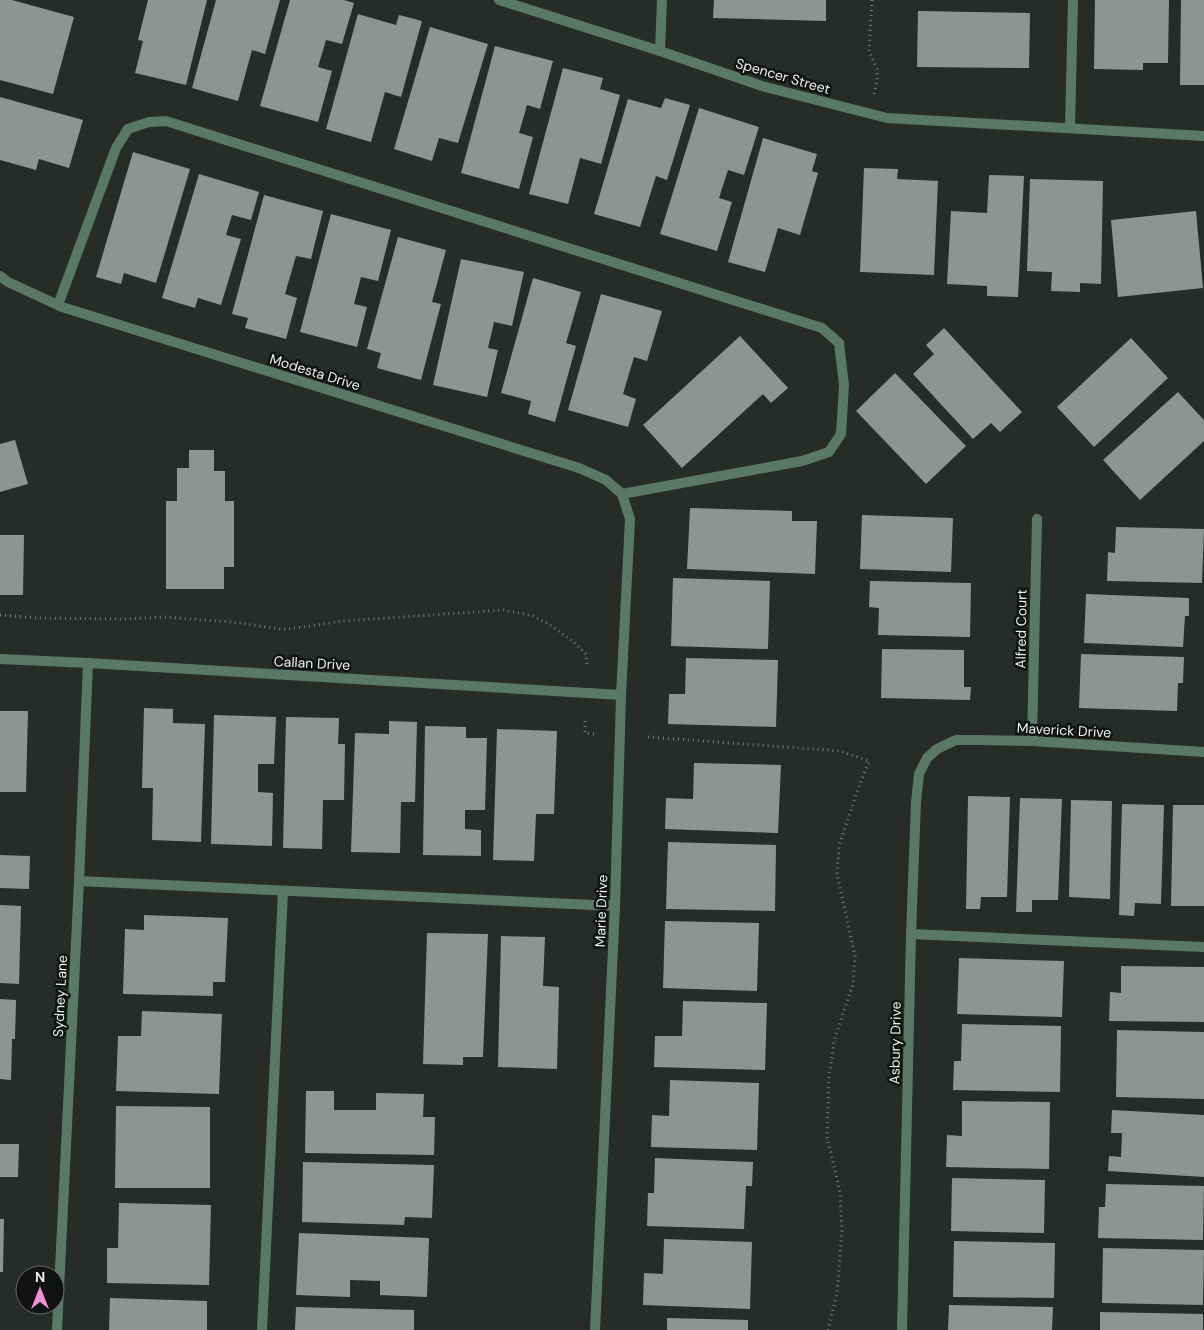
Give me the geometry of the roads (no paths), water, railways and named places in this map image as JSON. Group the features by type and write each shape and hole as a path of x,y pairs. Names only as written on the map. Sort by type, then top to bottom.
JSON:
{"street":[{"name":"Spencer Street","path":"499,0 660,51 762,86 887,118 1204,136"},
{"path":"660,51 662,0"},
{"path":"1070,128 1073,0"},
{"path":"58,305 116,148 128,129 149,122 166,121 822,328 839,343 844,385 841,434 830,452 802,461 622,494"},
{"name":"Modesta Drive","path":"0,276 8,282 58,305 579,468 606,480 622,494"},
{"name":"Marie Drive","path":"595,1330 615,906 621,695 630,519 622,494"},
{"name":"Alfred Court","path":"1032,741 1037,519"},
{"name":"Callan Drive","path":"0,660 621,695"},
{"name":"Sydney Lane","path":"57,1330 88,664"},
{"name":"Maverick Drive","path":"928,758 937,749 956,740 1032,741 1204,752"},
{"name":"Asbury Drive","path":"902,1330 911,934 917,789 919,774 928,758"},
{"path":"79,881 615,906"},
{"path":"262,1330 284,892"},
{"path":"911,934 1204,947"}]}
